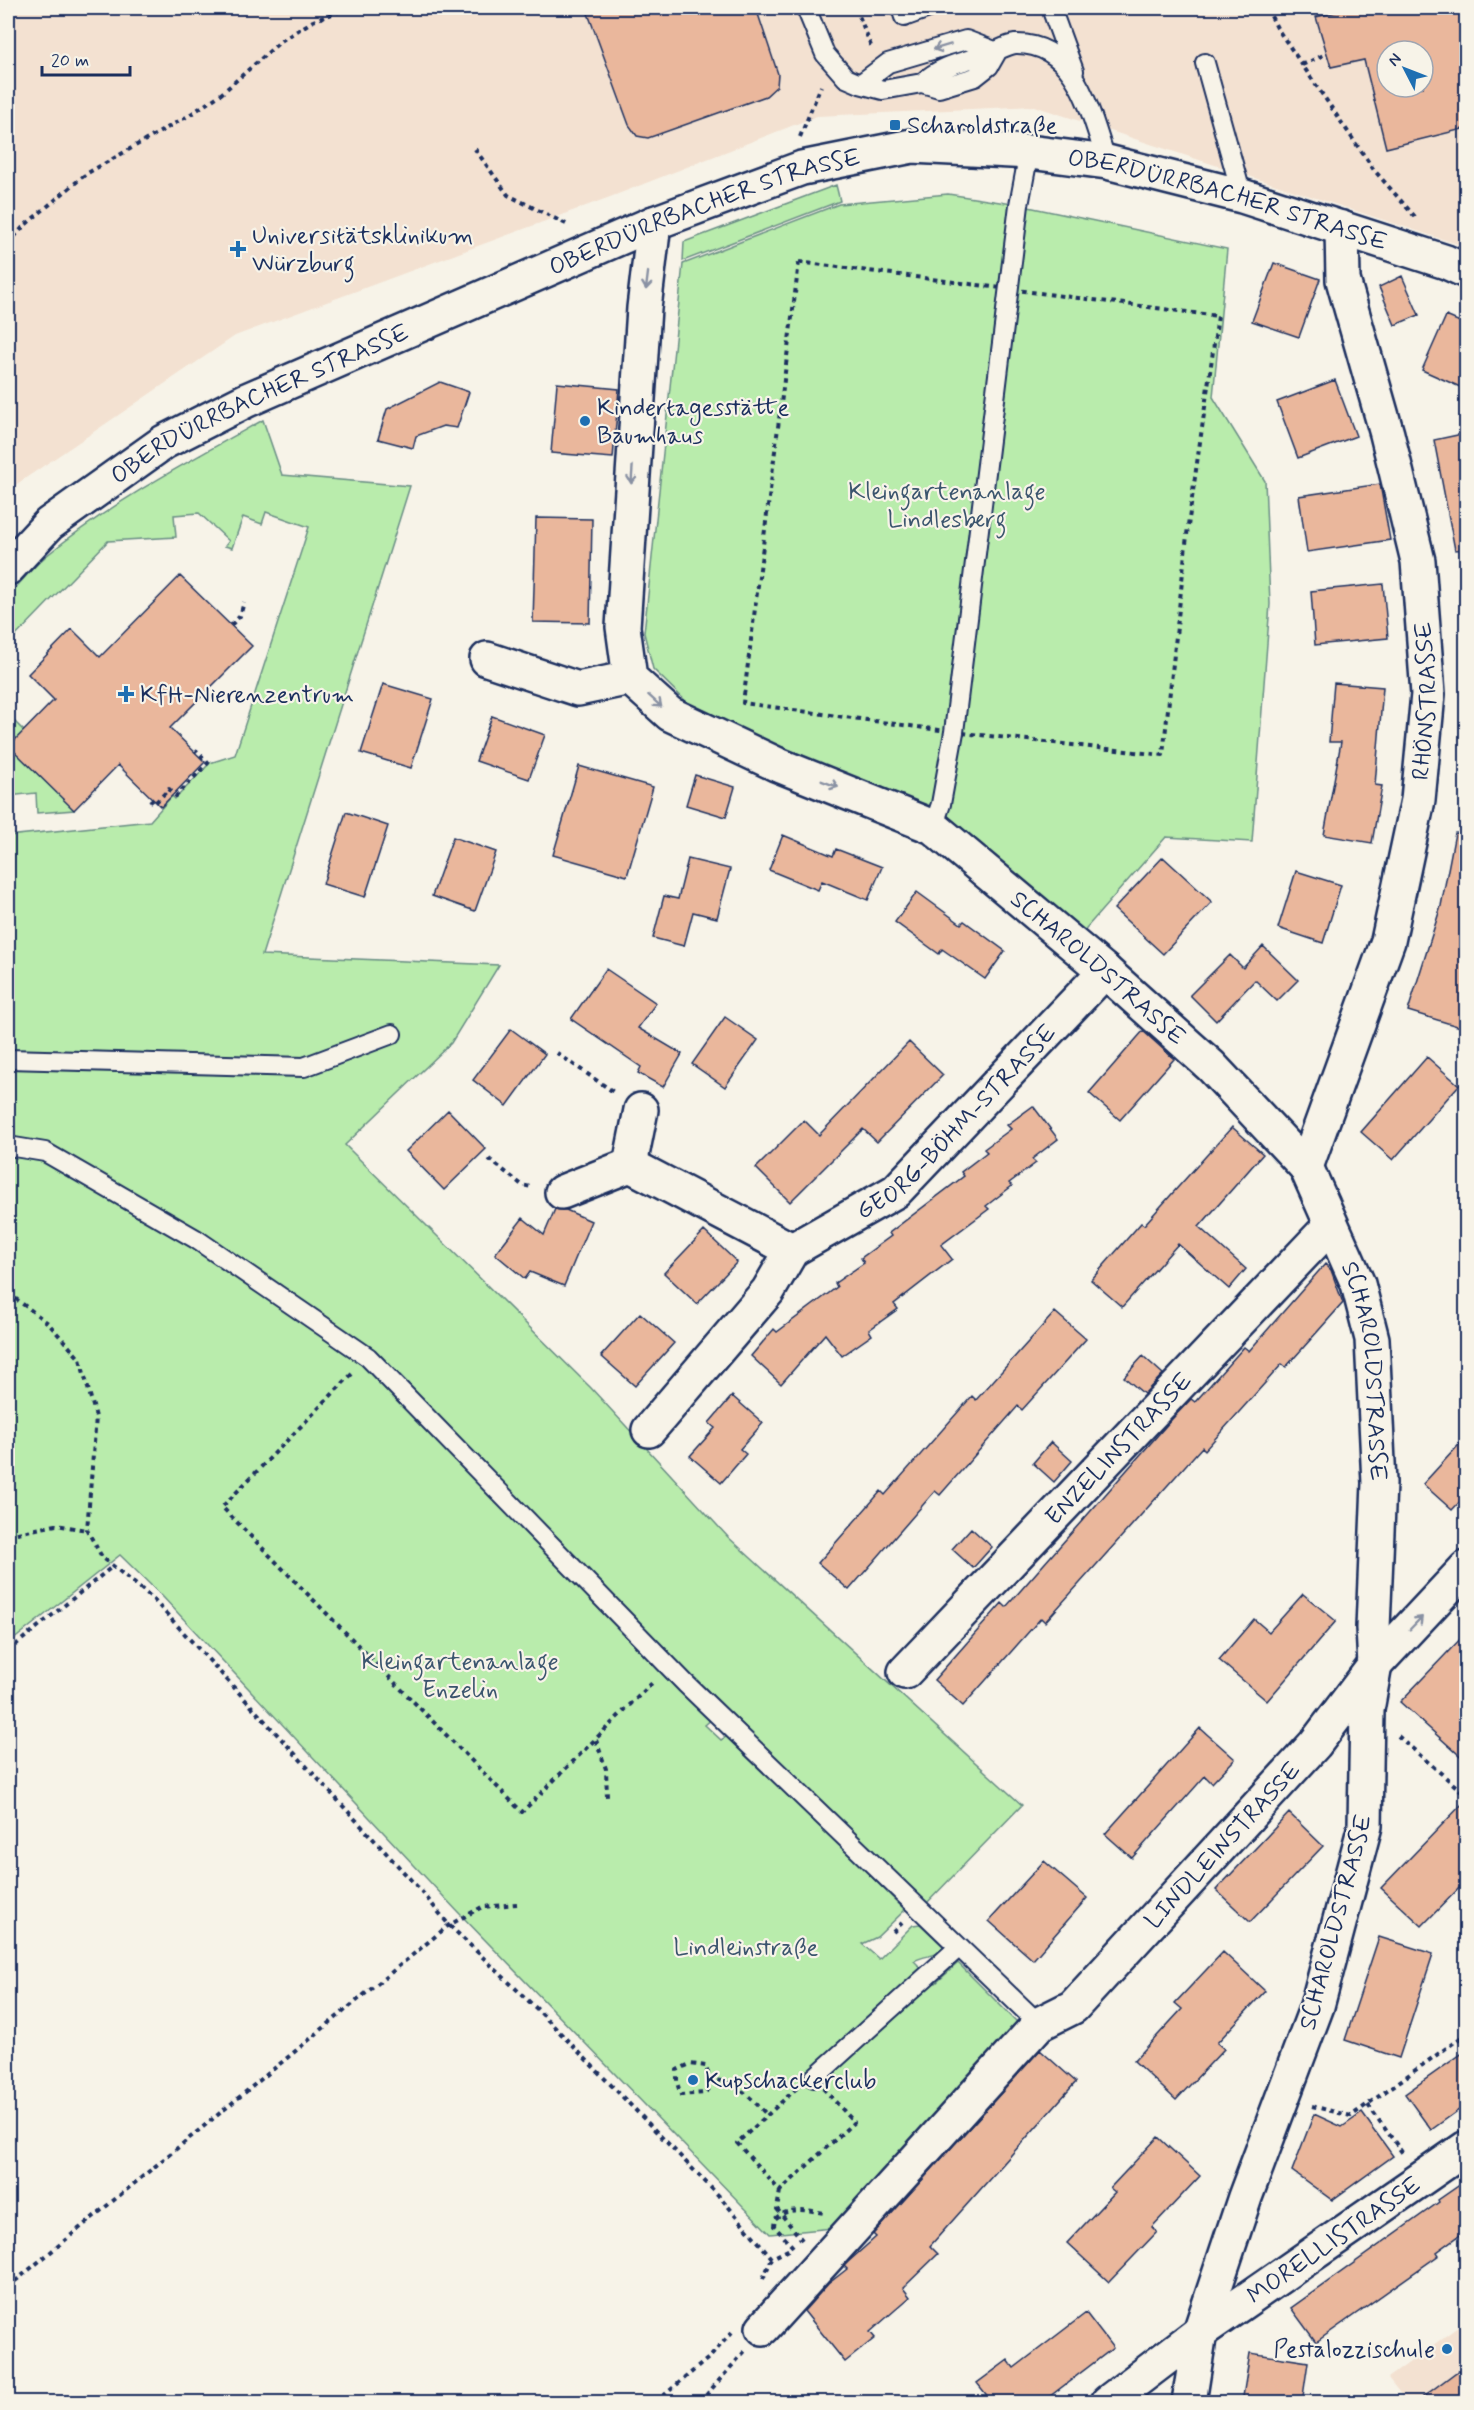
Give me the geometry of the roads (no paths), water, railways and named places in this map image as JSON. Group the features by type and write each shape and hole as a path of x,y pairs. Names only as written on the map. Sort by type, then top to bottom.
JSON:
{"street":[{"name":"OBERDÜRRBACHER STRASSE","path":"8,568 49,524 164,442 247,400 654,223 802,168 912,146 1029,152 1107,162 1242,196 1456,267"},
{"path":"487,659 578,689 630,678 622,627 644,308 654,223"},
{"name":"RHÖNSTRASSE","path":"1306,1167 1388,940 1418,800 1428,694 1418,561 1388,434 1343,280 1342,228"},
{"name":"SCHAROLDSTRASSE","path":"630,678 670,714 776,764 933,827 1105,971 1211,1066 1306,1167 1358,1284 1372,1339 1379,1483 1373,1628 1375,1665 1368,1710 1365,1826 1317,2006 1245,2197 1200,2332 1189,2403"},
{"name":"GEORG-BÖHM-STRASSE","path":"792,1250 896,1191 1105,971"},
{"path":"630,1165 641,1110"},
{"path":"562,1192 630,1165 792,1250 768,1291 649,1430"},
{"name":"ENZELINSTRASSE","path":"905,1672 1331,1225"},
{"name":"LINDLEINSTRASSE","path":"750,2327 816,2252 846,2234 1039,2024 1073,2007 1315,1744 1375,1665 1467,1568"},
{"name":"MORELLISTRASSE","path":"1108,2403 1200,2332 1467,2148"}],"lane":[{"path":"806,8 825,54 846,78 883,90 931,86 935,71 993,59 1014,44 1041,49 1053,54 1077,78"},
{"path":"901,8 904,17 929,8"},
{"path":"1051,8 1107,162"},
{"path":"860,84 888,63 966,40 993,59"},
{"path":"1205,63 1242,196"},
{"path":"933,827 940,804 954,732 1019,205 1029,152"},
{"path":"8,1059 304,1067 392,1034"},
{"path":"8,1146 45,1152 196,1239 368,1357 669,1667 1039,2024"},
{"path":"814,2078 959,1947"}],"place":[{"name":"Scharoldstraße","path":"895,125"},
{"name":"Universitätsklinikum Würzburg","path":"238,249"},
{"name":"Kindertagesstätte Baumhaus","path":"585,421"},
{"name":"KfH-Nierenzentrum","path":"126,694"},
{"name":"Kupschackerclub","path":"693,2080"},
{"name":"Pestalozzischule","path":"1447,2349"}],"park label":[{"name":"Kleingartenanlage Lindlesberg","path":"947,505"},
{"name":"Kleingartenanlage Enzelin","path":"460,1675"},
{"name":"Lindleinstraße","path":"746,1947"}]}
